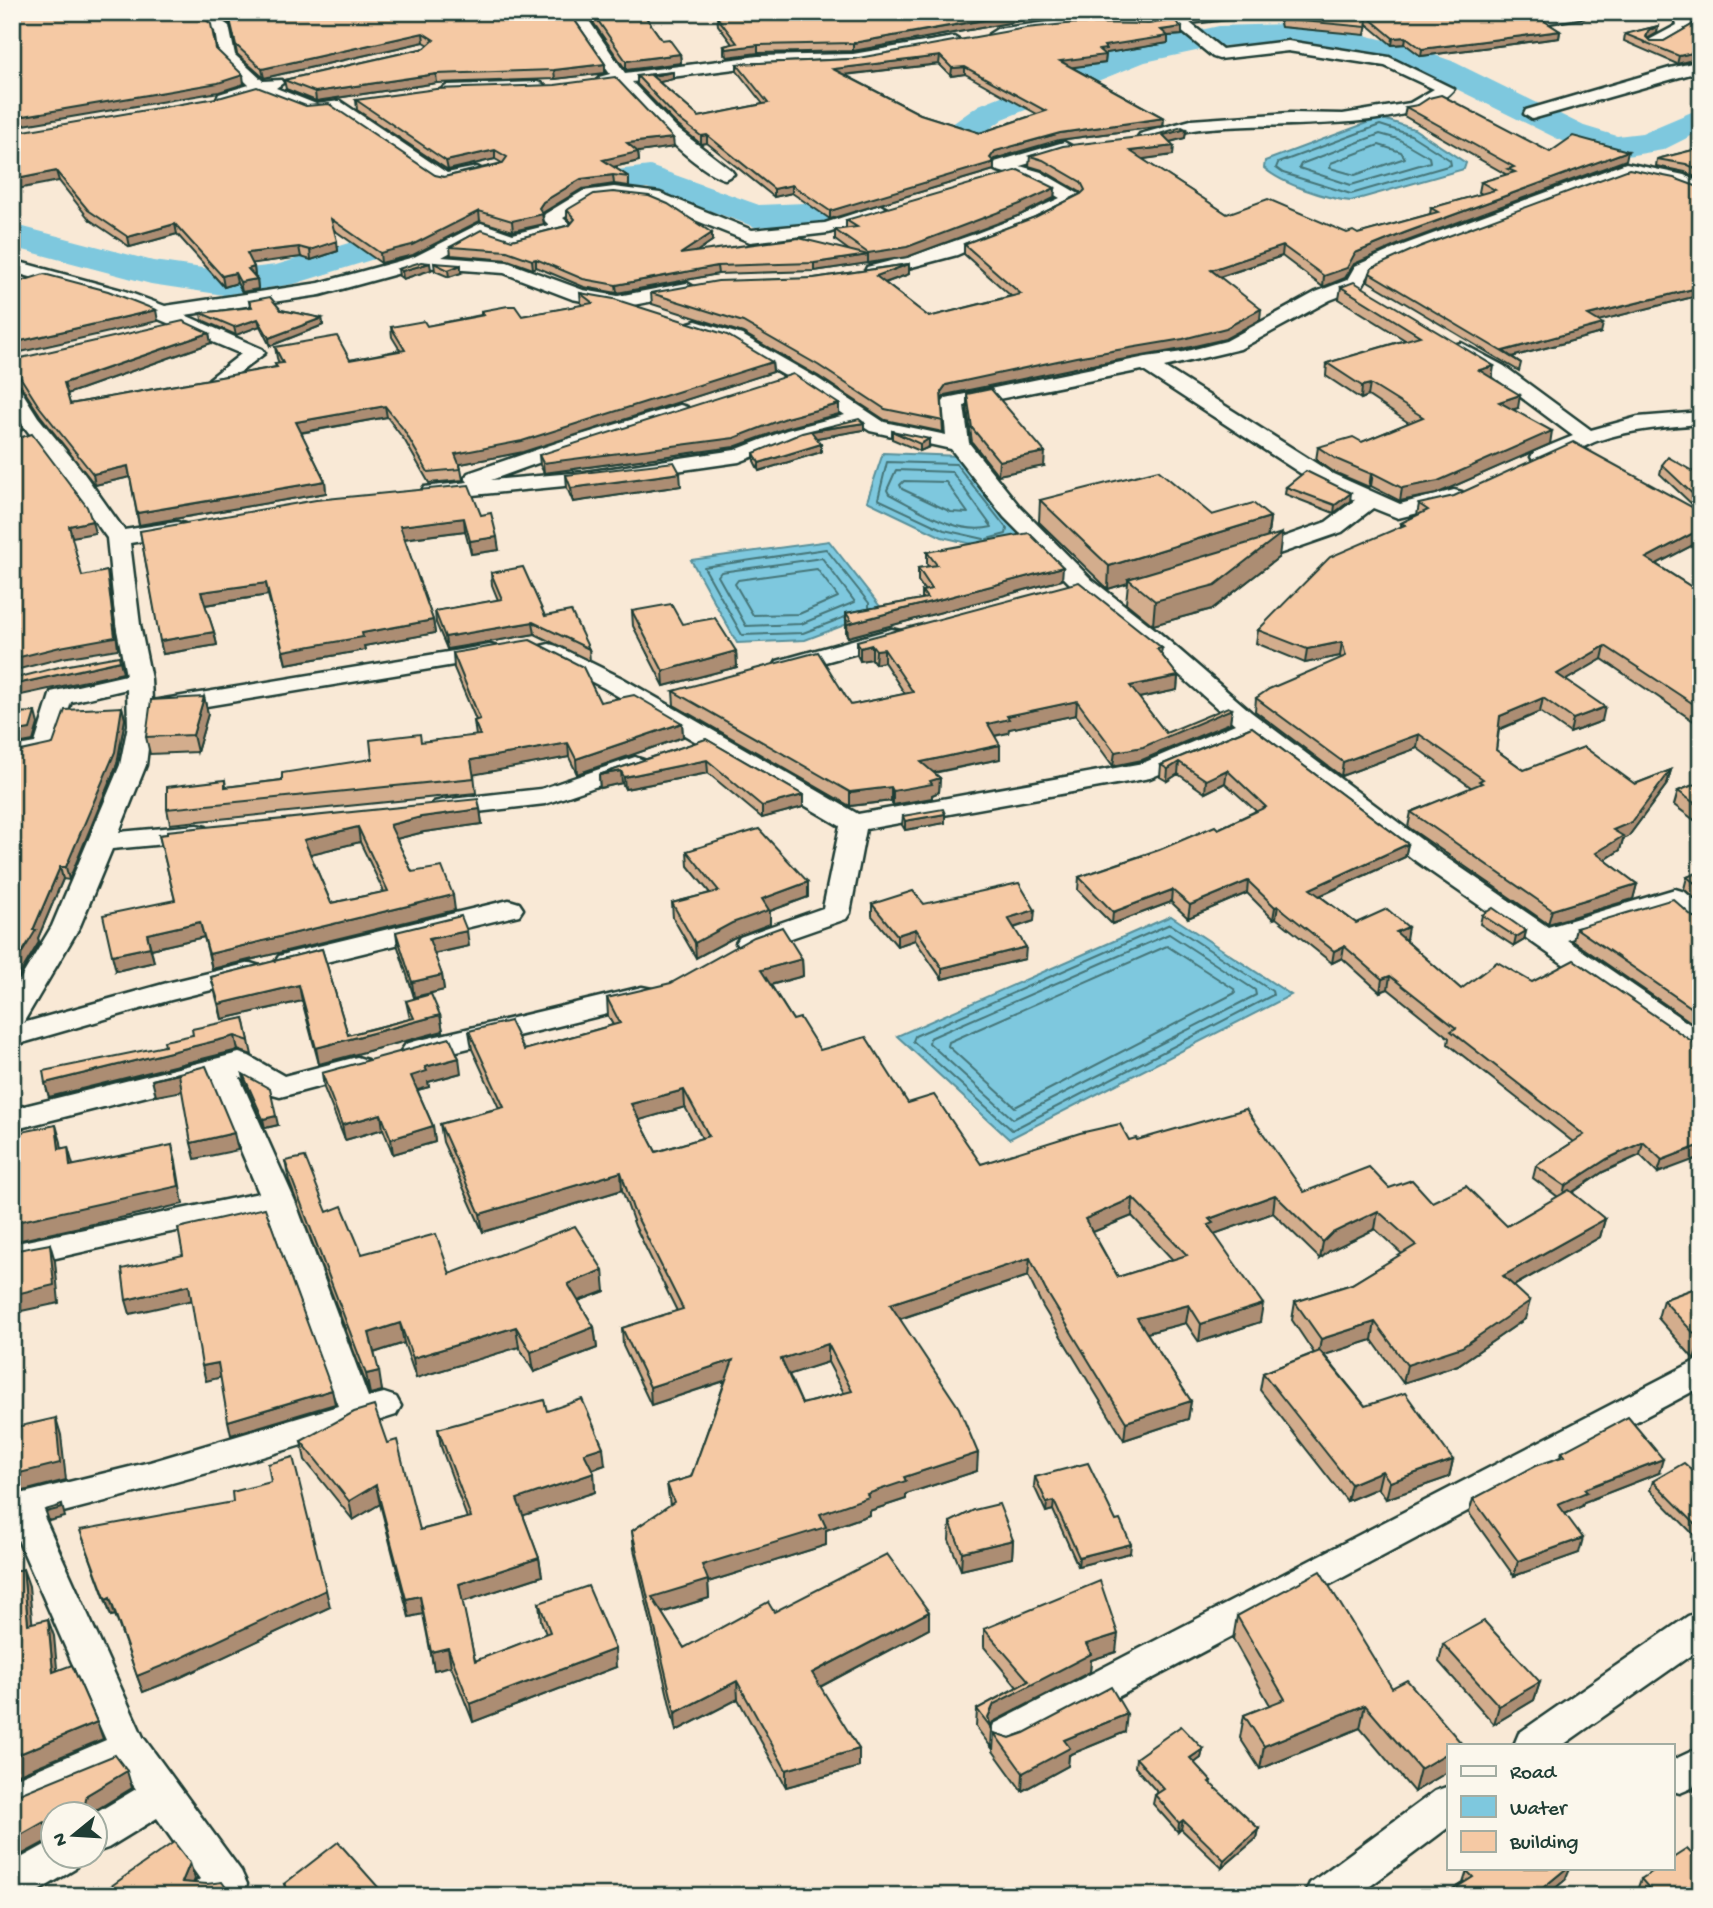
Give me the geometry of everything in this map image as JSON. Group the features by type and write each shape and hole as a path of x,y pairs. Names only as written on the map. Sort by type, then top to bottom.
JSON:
{"street":[{"path":"199,12 223,29 227,56 260,87 314,109 357,100"},
{"path":"575,12 639,103 696,153 725,174"},
{"path":"595,81 758,61 853,59 1075,23 1148,24 1241,12"},
{"path":"1529,12 1542,19 1584,12"},
{"path":"1655,43 1686,27 1680,12"},
{"path":"1128,140 1155,137 1191,125 1290,118 1343,120 1415,107 1446,89 1389,62 1288,46 1219,54 1175,19"},
{"path":"1532,114 1701,66"},
{"path":"210,101 293,79"},
{"path":"425,92 494,87 555,87"},
{"path":"334,105 444,179 496,167"},
{"path":"851,274 912,265 1027,221 1073,198 1035,176 1001,166 1060,148 1087,144"},
{"path":"1701,190 1678,179 1626,169 1409,249 1362,270 1360,287 1323,296 1233,345 1184,358 1146,363 953,402 958,444 1012,512 1083,584 1254,725 1426,856 1701,1046"},
{"path":"995,179 1017,171"},
{"path":"162,321 320,289 421,261 481,228 512,240 564,227 551,218 589,195 614,192 654,197 751,236 828,228 904,204"},
{"path":"421,261 507,268 579,295 618,302 735,339 796,374 877,428 958,444"},
{"path":"12,266 118,295 162,321 187,323 255,353 219,379"},
{"path":"618,302 705,286"},
{"path":"1449,341 1497,370 1588,437"},
{"path":"1146,363 1179,387 1325,479 1398,511 1443,502 1467,491"},
{"path":"771,382 796,374"},
{"path":"12,391 31,437 72,473 118,538 128,625 128,665 140,710 141,725 134,765 66,926 12,1018"},
{"path":"437,492 578,442 694,406"},
{"path":"410,494 585,478 717,460 739,456 794,434 862,417"},
{"path":"1528,464 1588,437 1638,423 1701,418"},
{"path":"1222,566 1334,527 1371,499"},
{"path":"118,538 198,524"},
{"path":"1057,591 1083,584"},
{"path":"1104,600 1130,593"},
{"path":"766,671 912,631"},
{"path":"140,710 535,644 644,702 854,824 1150,770 1254,725"},
{"path":"12,755 46,748 60,697 128,665"},
{"path":"644,702 671,695"},
{"path":"684,748 709,739"},
{"path":"416,810 545,796 659,757"},
{"path":"732,952 836,913 854,824"},
{"path":"102,842 225,830"},
{"path":"1546,937 1675,898 1701,921"},
{"path":"12,1036 167,992 509,909"},
{"path":"12,1120 239,1063 280,1087 493,1030 662,991 673,985"},
{"path":"220,1067 371,1410 150,1476 17,1509 129,1748 226,1892"},
{"path":"12,1256 161,1223 279,1201"},
{"path":"1008,1736 1701,1371"},
{"path":"1533,1744 1701,1627"},
{"path":"12,1798 129,1748"},
{"path":"108,1827 162,1794"},
{"path":"1324,1896 1447,1805"},
{"path":"12,1885 38,1870"}],"water":[{"path":"1380,118 1414,129 1466,163 1464,169 1351,201 1305,190 1264,168 1265,161"},
{"path":"883,453 960,456 1022,537 985,547 942,537 867,501"},
{"path":"829,541 885,613 874,614 805,640 737,643 691,560"},
{"path":"1171,916 1291,995 1009,1139 897,1036"}],"building":[{"path":"12,12 197,12 211,24 216,49 243,75 218,83 12,118"},
{"path":"225,12 569,12 605,64 554,70 436,74 315,92 284,80 425,48 434,40 423,33 262,69 236,45 229,15"},
{"path":"592,12 642,12 662,40 669,39 680,54 626,61"},
{"path":"756,12 1028,12 853,43 758,45 726,49 724,46 737,43 717,17"},
{"path":"1280,12 1348,12 1367,20 1366,27 1282,19"},
{"path":"1362,12 1530,12 1560,31 1422,49 1406,37 1393,38"},
{"path":"1701,15 1701,51 1679,56 1625,34 1658,26 1648,31 1646,37 1650,41 1664,41 1697,22 1697,16"},
{"path":"1174,20 1182,27 1161,30 1168,36 1104,46 1106,49 1099,50 1105,55 1060,61 1164,118 1060,133 995,151 990,158 994,162 830,211 792,185 774,189 707,135 701,136 676,117 637,76 673,72 652,76 699,117 768,103 737,64 853,59 1026,28 1076,23 1149,24","holes":["940,56 952,68 965,67 1046,111 980,133 920,114 833,69"]},
{"path":"615,77 673,138 627,143 638,152 603,160 629,177 613,175 581,179 543,202 539,208 543,214 512,221 479,211 412,245 380,253 331,219 337,241 310,250 299,247 247,253 254,267 248,269 257,279 240,282 235,273 222,276 175,224 128,237 88,210 56,171 12,180 12,133 222,97 257,87 306,106 329,104 435,175 444,177 502,164 507,157 495,150 446,161 356,100 436,89 555,85"},
{"path":"1441,95 1550,152 1573,136 1628,151 1355,253 1347,268 1324,276 1283,246 1211,270 1261,309 1226,328 1183,339 1076,357 946,385 941,392 943,421 885,409 818,365 743,322 651,293 718,281 814,278 909,264 876,276 929,317 1021,294 964,244 1035,217 1085,190 1081,182 1043,160 1030,156 1063,146 1156,135 1182,127 1186,129 1163,135 1174,146 1130,151 1227,214 1268,199 1347,233 1353,231 1358,234 1438,212 1431,208 1495,190 1481,182 1515,172 1508,169 1514,167 1406,107"},
{"path":"1701,148 1701,171 1686,164 1657,159"},
{"path":"1629,169 1674,178 1701,188 1701,287 1588,315 1603,324 1503,351 1521,363 1370,273 1372,268 1419,247"},
{"path":"1018,170 1055,188 907,247 868,253 835,230 857,227 846,220"},
{"path":"613,192 649,196 668,204 712,233 680,254 799,238 868,255 814,263 717,266 616,285 583,279 536,259 507,251 450,247 481,230 512,240 570,225 575,219 567,210 594,194"},
{"path":"421,262 430,263 402,271 398,269"},
{"path":"434,263 461,265 448,270"},
{"path":"12,272 17,272 19,282 44,274 108,291 156,310 12,343"},
{"path":"1354,282 1494,366 1479,370 1520,395 1499,402 1552,431 1438,481 1402,488 1336,459 1318,447 1353,437 1362,442 1423,417 1370,384 1362,386 1327,363 1420,336 1341,287"},
{"path":"580,293 614,299 727,335 772,362 522,441 455,454 461,469 428,472 404,430 385,406 296,422 325,481 137,513 128,466 93,474 38,405 19,375 12,373 12,360 183,321 209,333 64,383 70,404 277,367 275,364 283,363 275,347 337,336 350,360 405,350 391,327 424,321 427,326 484,315 481,311 508,306 515,306 522,316 593,303"},
{"path":"270,297 281,310 322,318 269,338 258,319 234,327 201,313 252,307 249,301"},
{"path":"793,374 839,404 786,418 734,438 543,463 539,455"},
{"path":"991,389 1045,452 999,461 972,428 967,394"},
{"path":"12,406 20,419 12,422"},
{"path":"859,419 864,423 811,431 821,444 759,463 754,453 802,433"},
{"path":"892,431 929,439 920,444"},
{"path":"32,434 87,507 92,521 69,526 82,576 107,571 115,637 12,659 12,440"},
{"path":"1573,442 1701,512 1701,529 1646,558 1701,593 1701,709 1605,646 1557,674 1605,707 1573,719 1543,698 1500,716 1496,750 1524,770 1584,747 1635,784 1671,770 1632,822 1613,830 1623,836 1596,853 1637,884 1552,910 1411,812 1482,783 1479,781 1483,779 1419,734 1343,762 1256,698 1269,689 1346,656 1342,642 1307,649 1258,630 1330,557 1405,525 1401,523 1428,510 1419,504 1454,496"},
{"path":"1668,457 1701,476 1701,502 1662,465"},
{"path":"674,462 680,473 571,488 566,475"},
{"path":"1158,470 1212,515 1253,503 1270,517 1109,566 1040,500"},
{"path":"1306,471 1351,493 1335,505 1286,487"},
{"path":"469,485 481,515 491,513 497,537 470,541 464,518 400,526 433,620 362,633 363,637 283,651 266,583 201,592 214,632 160,641 140,531 316,500"},
{"path":"1029,533 1063,567 847,624 846,621 851,620 846,613 927,598 922,591 932,589 918,568 937,565 927,552"},
{"path":"1282,533 1215,585 1155,601 1128,579"},
{"path":"523,567 545,616 571,611 589,649 533,622 445,637 435,611 502,599 491,573"},
{"path":"1079,582 1162,648 1157,649 1178,676 1130,686 1166,733 1228,707 1232,709 1143,747 1115,752 1077,701 1007,716 1009,719 988,724 1000,745 921,762 940,778 930,781 932,784 893,791 891,787 850,792 673,691 818,652 851,705 913,692 884,649 876,650 872,645 860,648 857,641"},
{"path":"671,604 682,624 715,618 736,651 663,671 632,611"},
{"path":"530,640 583,667 600,702 634,695 682,723 576,759 568,743 471,760 474,778 167,809 167,787 225,780 225,787 282,780 282,773 372,759 370,740 420,734 421,742 480,735 474,721 480,719 453,653"},
{"path":"119,656 120,661 12,685 12,679"},
{"path":"204,697 193,735 146,737 151,700"},
{"path":"122,707 115,752 66,867 60,867 33,930 36,930 12,969 12,753 53,744 65,710"},
{"path":"35,712 30,729 12,732 12,713"},
{"path":"1252,727 1408,844 1310,889 1356,923 1387,909 1408,927 1396,932 1461,989 1497,962 1532,982 1574,960 1693,1042 1701,1044 1701,1145 1662,1160 1643,1142 1607,1159 1565,1186 1536,1166 1584,1135 1451,1031 1456,1028 1390,976 1382,979 1344,946 1334,951 1278,906 1275,907 1248,881 1190,905 1172,890 1113,912 1079,877 1159,850 1215,826 1218,829 1266,807 1227,770 1206,780 1179,762 1168,769 1161,765"},
{"path":"706,739 803,795 762,806 707,760 624,777 621,771 599,775"},
{"path":"1701,782 1701,808 1678,791"},
{"path":"478,799 480,809 421,817 390,825 412,872 442,867 453,895 209,954 200,922 147,934 150,947 112,955 103,915 175,900 159,835 167,834 167,831","holes":["358,827 388,891 331,903 304,840"]},
{"path":"943,809 945,814 905,821 903,816"},
{"path":"759,829 808,882 762,899 769,910 732,923 695,943 672,903 719,891 687,851"},
{"path":"1701,872 1701,888 1687,877"},
{"path":"1019,883 1035,910 1008,918 1026,947 942,968 916,929 897,935 872,904 913,891 924,904"},
{"path":"1673,899 1693,917 1701,918 1701,1014 1576,928"},
{"path":"1493,908 1526,931 1516,937 1482,915"},
{"path":"461,916 467,931 429,939 442,975 412,982 396,932"},
{"path":"782,927 802,959 761,970 793,1020 800,1018 820,1050 866,1037 908,1103 934,1095 981,1164 1080,1133 1120,1124 1129,1140 1137,1140 1246,1109 1304,1192 1369,1167 1389,1188 1412,1180 1432,1202 1466,1186 1507,1226 1569,1190 1605,1219 1503,1276 1530,1301 1462,1347 1407,1365 1375,1322 1321,1339 1295,1302 1352,1284 1416,1245 1378,1211 1332,1233 1323,1242 1275,1195 1209,1219 1213,1223 1208,1225 1263,1304 1201,1324 1189,1305 1137,1318 1191,1401 1126,1422 1045,1289 1030,1258 890,1304 959,1408 978,1453 904,1477 906,1481 820,1514 826,1527 702,1565 708,1580 652,1597 684,1648 768,1602 774,1612 887,1554 929,1612 812,1673 859,1749 786,1770 737,1681 675,1713 632,1531 674,1502 667,1484 691,1477 733,1360 650,1387 622,1328 683,1309 633,1209 621,1172 480,1214 440,1124 504,1107 469,1031 510,1021 524,1050 620,1023 607,998 671,983 754,937","holes":["684,1090 709,1136 656,1152 631,1104","1133,1198 1187,1255 1118,1277 1085,1219","828,1344 852,1391 802,1404 781,1359"]},
{"path":"322,949 348,1035 414,1018 406,1001 431,994 440,1015 316,1048 299,985 219,1004 211,977"},
{"path":"244,1018 249,1041 235,1036 45,1083 43,1071 165,1046 164,1041 193,1035 192,1029"},
{"path":"450,1038 459,1058 425,1067 427,1071 411,1076 433,1126 391,1139 381,1114 342,1125 322,1073"},
{"path":"206,1066 234,1133 191,1143 179,1074 152,1080"},
{"path":"243,1074 270,1089 276,1116 263,1119"},
{"path":"56,1125 59,1149 68,1147 70,1166 172,1145 179,1186 12,1223 12,1134"},
{"path":"305,1157 327,1212 342,1206 362,1254 436,1234 450,1274 575,1226 603,1270 568,1284 594,1327 531,1352 516,1327 413,1358 400,1323 369,1333 379,1371 366,1374 285,1161"},
{"path":"265,1208 332,1390 228,1421 218,1363 202,1366 189,1285 126,1300 122,1269 183,1255 178,1228"},
{"path":"50,1244 54,1285 12,1295 12,1251"},
{"path":"1701,1286 1701,1340 1700,1340 1663,1300"},
{"path":"1320,1351 1365,1406 1405,1393 1453,1460 1390,1482 1382,1471 1351,1484 1263,1373"},
{"path":"582,1399 603,1447 584,1453 594,1473 517,1499 539,1558 459,1584 475,1661 550,1632 539,1603 588,1586 615,1649 470,1704 448,1648 431,1652 420,1596 406,1599 376,1485 349,1501 301,1441 354,1412 374,1406 387,1443 397,1440 420,1530 471,1517 438,1429 544,1400 547,1411"},
{"path":"1628,1417 1663,1459 1584,1489 1587,1492 1558,1504 1583,1538 1518,1561 1473,1499 1535,1466 1565,1456 1562,1452"},
{"path":"56,1418 60,1463 12,1475 12,1428"},
{"path":"293,1457 326,1590 137,1676 110,1598 106,1600 80,1530 233,1502 232,1492 271,1482 268,1464"},
{"path":"1088,1463 1116,1521 1120,1520 1131,1544 1079,1557 1054,1501 1047,1503 1035,1477"},
{"path":"1684,1463 1701,1478 1701,1530 1653,1481"},
{"path":"999,1504 1013,1540 962,1552 950,1522 974,1510"},
{"path":"62,1505 62,1508 46,1512 45,1510"},
{"path":"23,1569 28,1624 48,1619 53,1672 72,1665 97,1722 12,1757 12,1572"},
{"path":"1320,1571 1392,1688 1407,1680 1462,1744 1447,1744 1447,1753 1420,1769 1365,1705 1264,1746 1244,1715 1285,1699 1237,1616"},
{"path":"1100,1581 1118,1634 1086,1644 1091,1654 994,1704 988,1717 992,1729 977,1709 1029,1681 984,1629"},
{"path":"1484,1621 1540,1682 1499,1706 1443,1644"},
{"path":"1111,1687 1127,1714 1064,1740 1070,1748 1023,1773 994,1733 1010,1738 1024,1733"},
{"path":"1181,1726 1203,1749 1190,1758 1211,1781 1209,1782 1259,1829 1224,1860 1183,1820 1179,1823 1155,1795 1164,1789 1136,1758"},
{"path":"115,1755 127,1771 87,1795 86,1800 38,1800 38,1825 12,1840 12,1797"},
{"path":"174,1842 190,1863 182,1882 222,1882 232,1896 97,1896"},
{"path":"338,1842 386,1896 294,1896 284,1884"},
{"path":"1687,1849 1701,1864 1701,1896 1656,1896 1641,1879 1655,1870 1674,1870 1674,1857"},
{"path":"1565,1870 1533,1896 1443,1896 1473,1877 1467,1871"}],"waterway":[{"path":"550,189 650,177 755,216 805,214 851,207 888,187 991,112 1135,54 1219,36 1288,34 1347,41 1394,52 1440,68 1572,133 1615,147 1650,142 1701,118"},
{"path":"12,235 151,272 224,283 280,276 438,227"}]}
